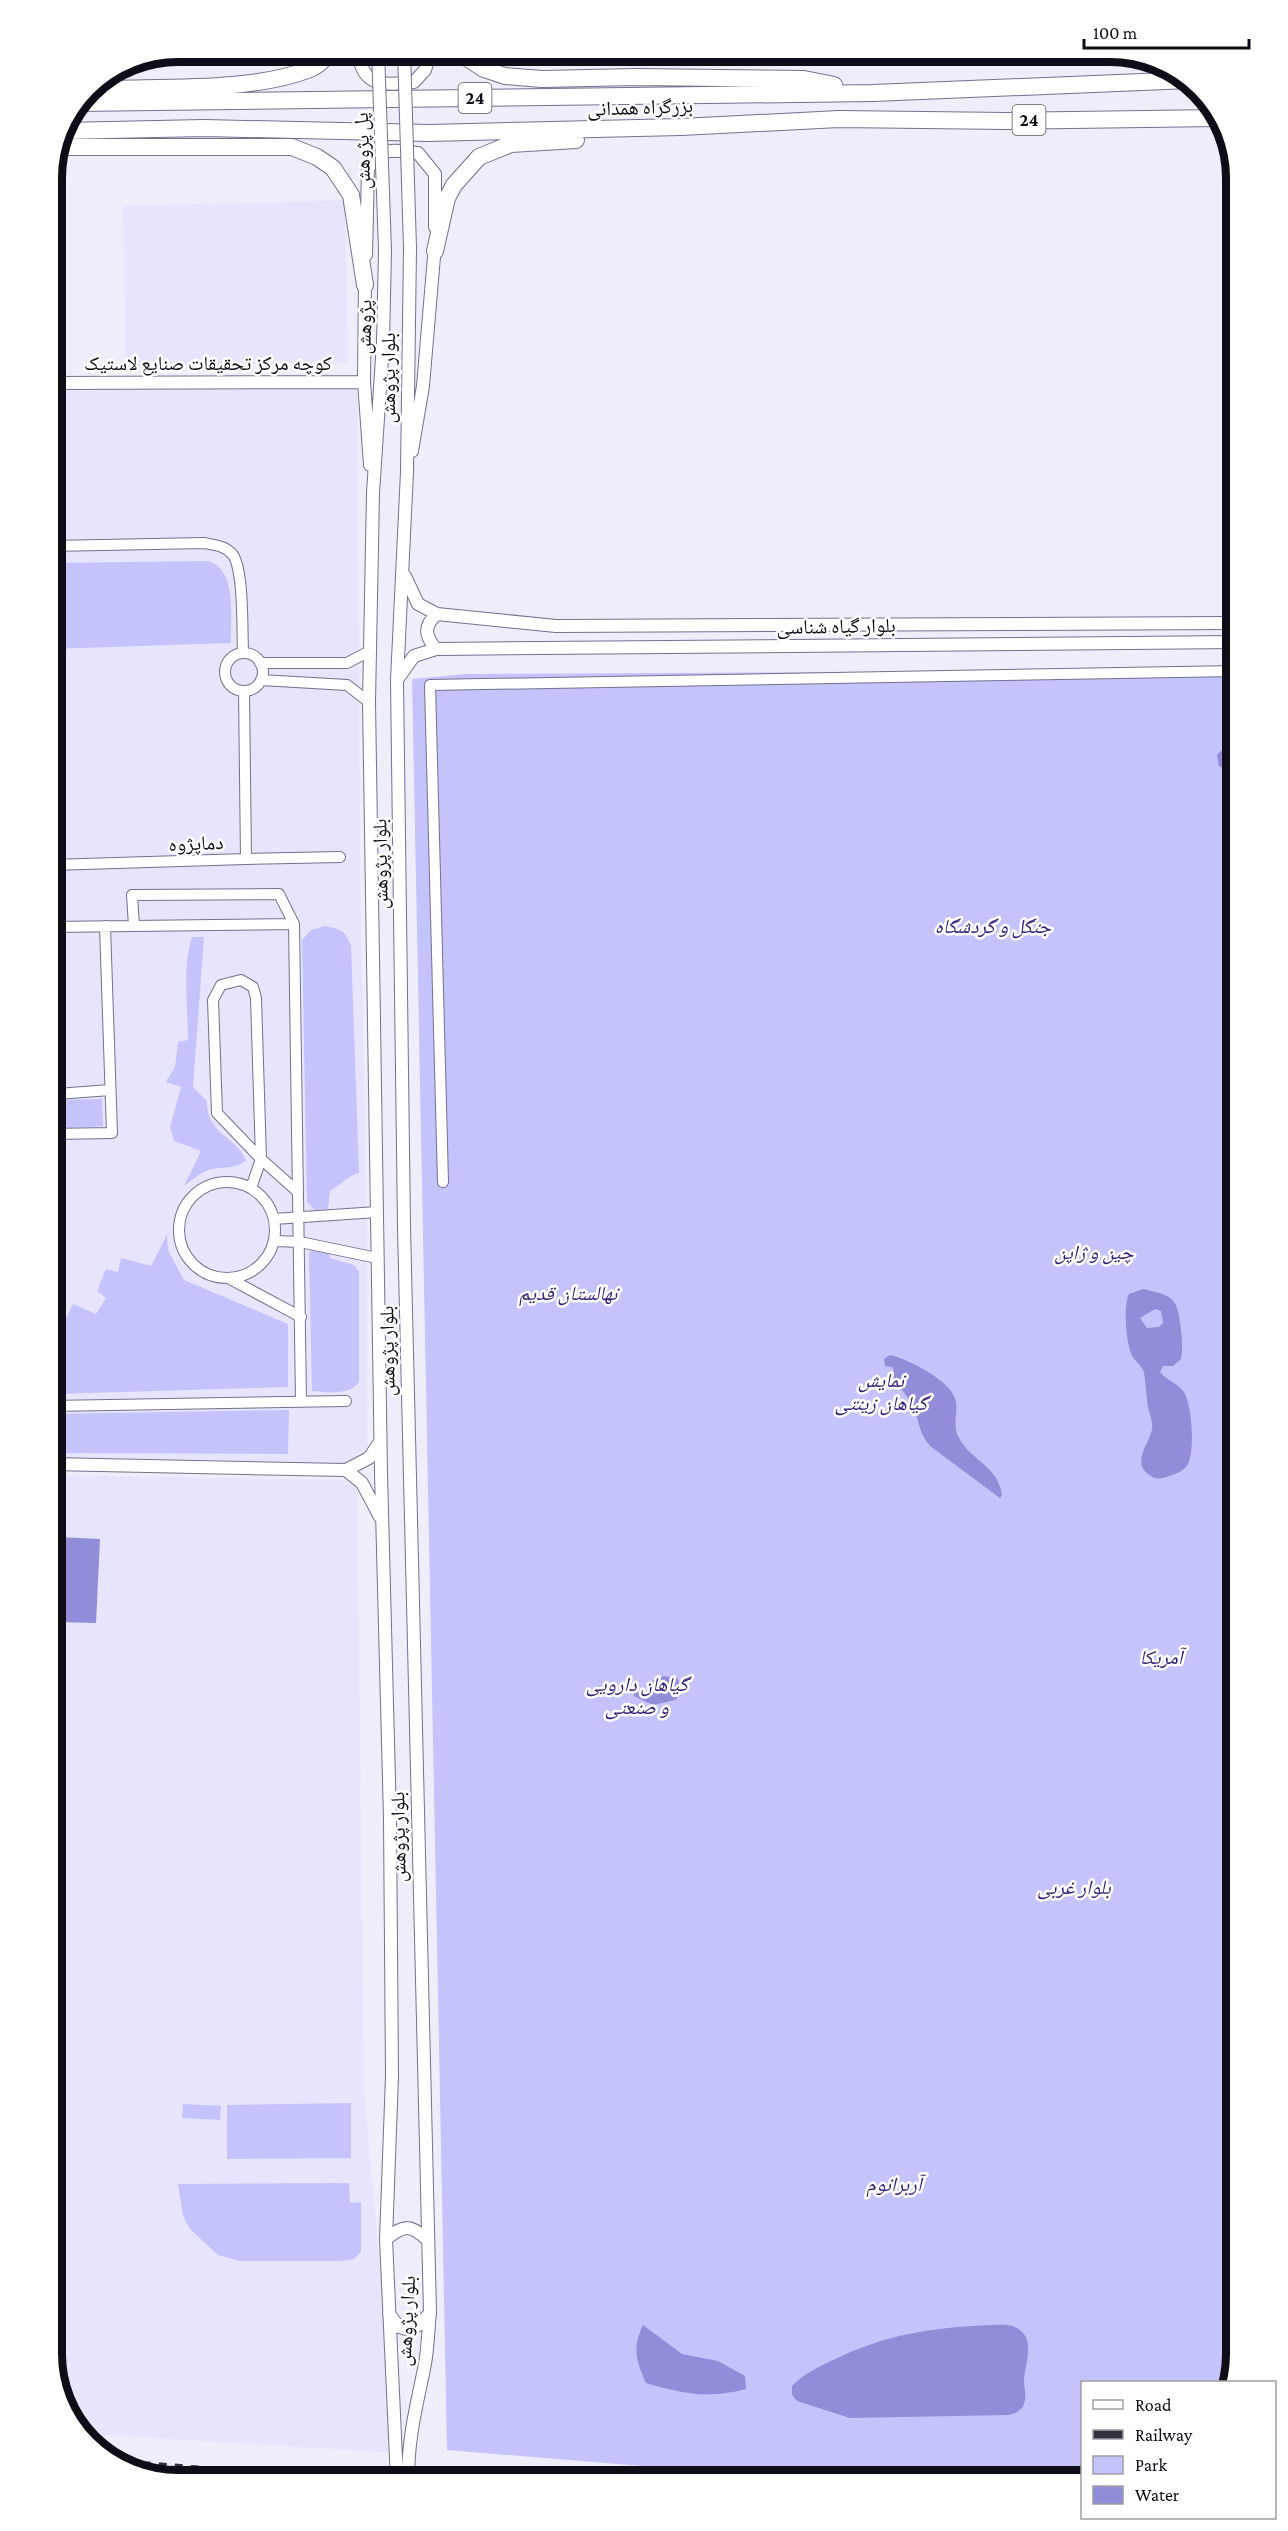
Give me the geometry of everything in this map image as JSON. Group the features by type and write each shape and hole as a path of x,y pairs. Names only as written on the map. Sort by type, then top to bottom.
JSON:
{"highway":[{"path":"102,89 218,85 274,80 313,69 320,62"},
{"path":"473,62 484,69 505,76 542,79 635,77 804,80 873,93"},
{"name":"بزرگراه همدانی","path":"88,104 873,93 1174,81"},
{"name":"بزرگراه همدانی","path":"72,130 204,128 429,133 681,127 838,119 1006,121 1210,118"},
{"path":"435,250 447,198 454,185 479,157 511,144 796,133 838,119"},
{"path":"65,147 292,147 317,157 333,168 351,195 365,285"}],"street":[{"path":"361,62 363,71 369,79 377,83 396,84 414,82 429,62"},
{"name":"پل پژوهش","path":"378,62 385,250"},
{"name":"بلوار پژوهش","path":"402,2452 425,2367 430,2313 404,1227 397,680 407,472 410,248 404,62"},
{"path":"373,493 364,382 368,169 373,158 389,150 418,153 435,174 435,250 423,386 407,472"},
{"name":"پژوهش","path":"378,441 385,250"},
{"name":"کوچه مرکز تحقیقات صنایع لاستیک","path":"62,383 364,382"},
{"name":"بلوار پژوهش","path":"378,441 373,493 368,652 377,1258 390,1819 392,2076 386,2239 392,2413 402,2452"},
{"path":"62,546 204,543 223,546 234,556 240,577 243,653"},
{"path":"397,680 414,656 436,649 428,640 426,630 429,621 437,614 417,604 402,566"},
{"name":"بلوار گیاه شناسی","path":"437,614 556,626 1226,623"},
{"name":"بلوار گیاه شناسی","path":"436,649 1226,642"},
{"path":"260,663 347,663 368,652"},
{"path":"243,653 256,657 260,663 261,680 251,690 244,691 232,687 228,682 225,672 231,658 243,653"},
{"path":"443,1182 430,685 1226,671"},
{"path":"261,680 347,685 369,702"},
{"name":"دماپژوه","path":"62,865 246,859 244,691"},
{"path":"246,859 340,857"},
{"path":"134,926 132,895 279,894 294,924 301,1401"},
{"path":"62,927 294,924"},
{"path":"62,1134 112,1133 105,926"},
{"path":"251,1188 261,1159 256,998 253,987 241,980 221,984 213,1000 217,1113 261,1159 298,1192"},
{"path":"62,1094 110,1090"},
{"path":"219,1182 235,1182 251,1188 263,1197 272,1210 274,1219 275,1241 269,1256 259,1268 245,1276 230,1279 214,1277 199,1270 187,1259 180,1244 178,1228 182,1213 191,1198 203,1188 219,1182"},
{"path":"274,1219 377,1212"},
{"path":"275,1241 300,1242 377,1258"},
{"path":"230,1279 300,1317"},
{"path":"62,1406 346,1401"},
{"path":"62,1464 346,1470 369,1458 381,1441"},
{"path":"346,1470 362,1483 382,1521"},
{"path":"386,2239 398,2229 406,2227 415,2229 427,2239"},
{"path":"389,2314 399,2327 410,2330 420,2324 430,2313"},
{"path":"399,2469 402,2452"},
{"path":"402,2452 406,2469"}],"shaded area":[{"path":"345,200 348,362 126,367 123,206"},
{"path":"357,385 360,869 367,1222 367,1447 360,1456 347,1463 62,1457 62,390"},
{"path":"62,1475 342,1480 351,1482 357,1489 364,2092 397,2453 96,2435 86,2424 70,2398 62,2361"}],"green space":[{"path":"208,561 218,566 228,584 231,643 62,649 62,563"},
{"path":"1226,670 1226,2368 1223,2381 1081,2381 1081,2470 685,2470 447,2450 412,679 465,674"},
{"path":"325,926 342,932 351,946 359,1173 330,1191 328,1209 315,1210 307,1202 302,940 311,930"},
{"path":"192,937 204,937 193,1087 207,1101 211,1121 216,1128 235,1145 246,1160 233,1167 206,1171 184,1186 201,1151 174,1141 170,1127 181,1087 166,1082 175,1067 178,1042 188,1040 186,975"},
{"path":"102,1099 103,1126 62,1128 62,1100"},
{"path":"167,1235 168,1250 184,1280 288,1324 288,1387 62,1394 62,1327 73,1304 96,1314 106,1298 97,1291 106,1269 118,1272 121,1258 151,1266"},
{"path":"313,1249 328,1251 330,1258 354,1265 359,1272 359,1382 344,1391 312,1391 309,1253"},
{"path":"289,1410 288,1454 62,1453 62,1414"},
{"path":"351,2103 351,2158 227,2159 227,2105"},
{"path":"183,2104 221,2106 220,2120 182,2118"},
{"path":"349,2183 350,2203 361,2202 361,2252 354,2259 341,2261 240,2261 218,2255 190,2229 183,2216 178,2184"}],"water":[{"path":"1226,746 1226,769 1219,766 1217,755"},
{"path":"1143,1289 1162,1294 1176,1305 1180,1319 1181,1359 1173,1366 1163,1366 1160,1372 1181,1389 1187,1398 1191,1417 1191,1448 1188,1464 1180,1472 1164,1478 1151,1476 1144,1469 1141,1459 1152,1424 1144,1373 1132,1356 1128,1343 1126,1315 1129,1294","holes":["1155,1309 1161,1311 1163,1323 1159,1327 1147,1328 1140,1318"]},
{"path":"890,1355 908,1361 939,1379 953,1394 956,1402 956,1424 959,1438 970,1453 995,1476 1002,1495 1000,1498 930,1446 923,1435 911,1403 892,1375 894,1370 892,1367 885,1366 884,1359"},
{"path":"62,1537 100,1539 96,1623 62,1622"},
{"path":"664,1676 677,1678 679,1681 680,1692 675,1700 653,1705 634,1696 633,1690 639,1693 650,1691 653,1680"},
{"path":"643,2325 682,2354 718,2361 745,2376 746,2389 720,2394 696,2394 646,2383 636,2348"},
{"path":"991,2325 1015,2327 1022,2331 1028,2344 1024,2380 1025,2401 1018,2411 1009,2415 850,2418 797,2401 792,2395 792,2386 805,2375 871,2344 909,2334"}],"railway":[{"path":"139,2462 224,2469"}],"park label":[{"name":"جنگل و گردشگاه","path":"993,926"},
{"name":"چین و ژاپن","path":"1094,1252"},
{"name":"نهالستان قدیم","path":"568,1293"},
{"name":"نمایش گیاهان زینتی","path":"881,1392"},
{"name":"آمریکا","path":"1161,1657"},
{"name":"گیاهان دارویی و صنعتی","path":"637,1696"},
{"name":"بلوار غربی","path":"1074,1887"},
{"name":"آربرانوم","path":"894,2184"}]}
